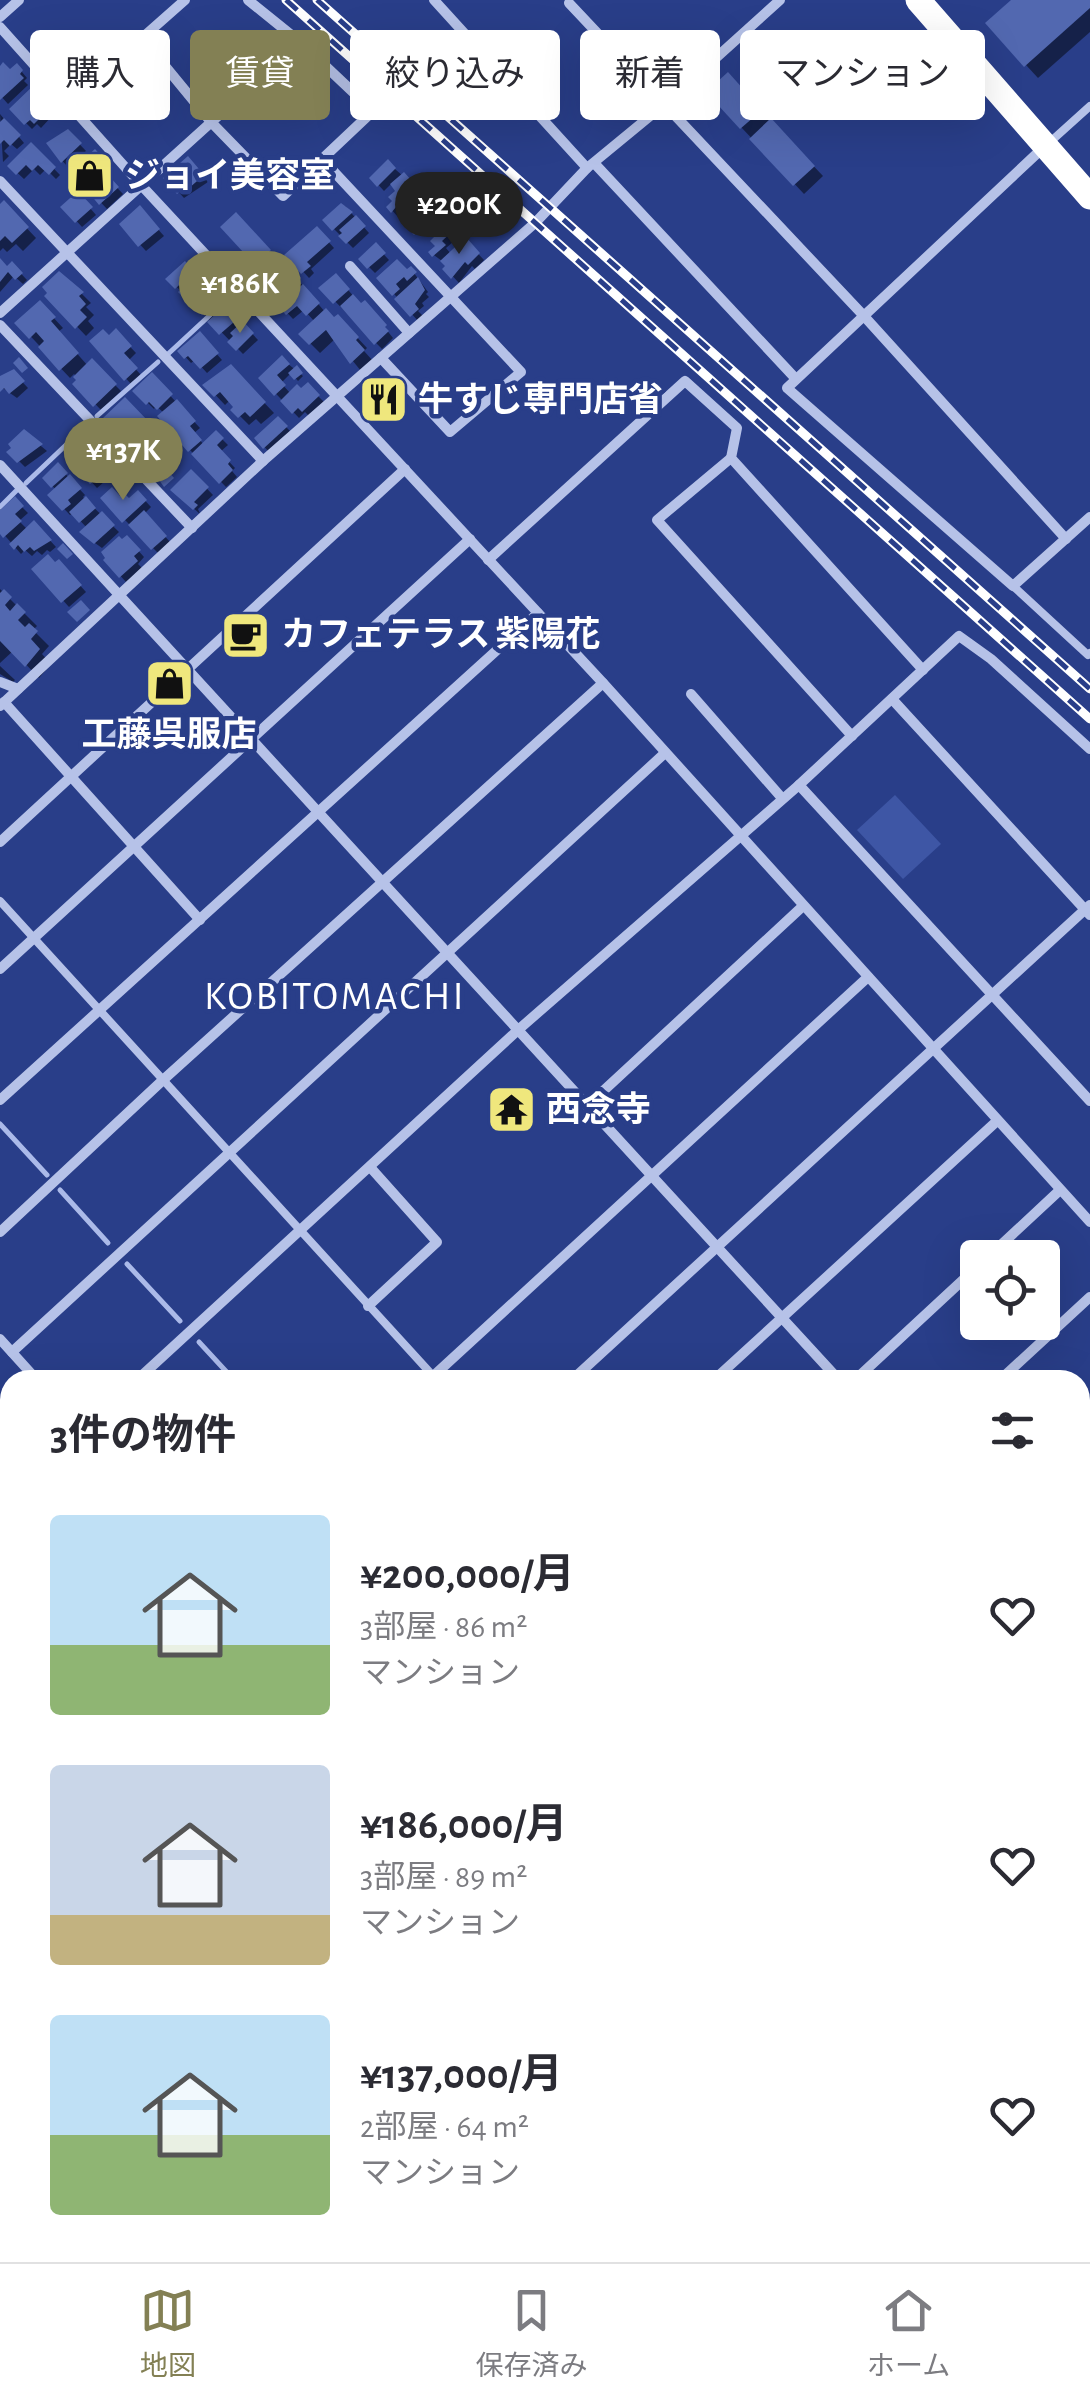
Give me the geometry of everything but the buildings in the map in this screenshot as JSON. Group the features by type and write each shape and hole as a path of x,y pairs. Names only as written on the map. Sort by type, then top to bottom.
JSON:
{"highway":[{"path":"918,0 1090,197"}],"street":[{"path":"0,16 19,0"},
{"path":"185,0 142,38 212,122 283,196 373,111 330,70"},
{"path":"248,0 285,30"},
{"path":"434,0 796,380"},
{"path":"720,55 780,0"},
{"path":"568,3 594,30"},
{"path":"0,26 1090,1222"},
{"path":"200,920 2,704 264,461 647,120"},
{"path":"681,120 1066,539"},
{"path":"0,313 212,122"},
{"path":"1046,146 787,388 1013,586 1090,516"},
{"path":"322,159 521,372 450,432 381,358"},
{"path":"0,181 264,461"},
{"path":"350,266 409,332"},
{"path":"0,325 192,528"},
{"path":"488,560 685,382 737,428 731,458 657,520 852,736"},
{"path":"731,458 923,670"},
{"path":"0,464 830,1370"},
{"path":"0,842 405,469"},
{"path":"0,969 470,539"},
{"path":"0,1100 538,614"},
{"path":"148,1370 518,1030 799,785 959,636 991,659 1090,749"},
{"path":"0,682 18,690"},
{"path":"0,1232 602,683"},
{"path":"691,694 781,798"},
{"path":"583,1370 1088,910 892,699"},
{"path":"12,1352 665,752"},
{"path":"799,785 1090,1101"},
{"path":"587,1106 803,906"},
{"path":"443,1370 868,977"},
{"path":"725,1370 997,1121"},
{"path":"368,1306 438,1242 370,1167"},
{"path":"1006,1240 1060,1190"},
{"path":"866,1370 960,1283"},
{"path":"1011,1370 1090,1297"},
{"path":"0,1339 28,1370"}],"lane":[{"path":"1046,146 1090,106"},
{"path":"1013,586 1090,653"},
{"path":"0,901 425,1370"}],"green space":[{"path":"895,795 941,844 903,879 857,830"}],"waterway":[{"path":"168,354 235,292"},
{"path":"97,416 158,362"},
{"path":"26,483 87,425"},
{"path":"0,507 16,491"},
{"path":"0,1124 47,1175"},
{"path":"60,1190 108,1243"},
{"path":"127,1264 180,1321"},
{"path":"199,1342 225,1370"}],"railway":[{"path":"286,0 1090,719"},
{"path":"317,0 1090,689"}],"place":[{"name":"ジョイ美容室","path":"90,176"},
{"name":"牛すじ専門店省","path":"383,400"},
{"name":"カフェテラス 紫陽花","path":"246,635"},
{"name":"工藤呉服店","path":"169,683"},
{"name":"西念寺","path":"511,1110"}],"district":[{"name":"KOBITOMACHI","path":"335,997"}]}
